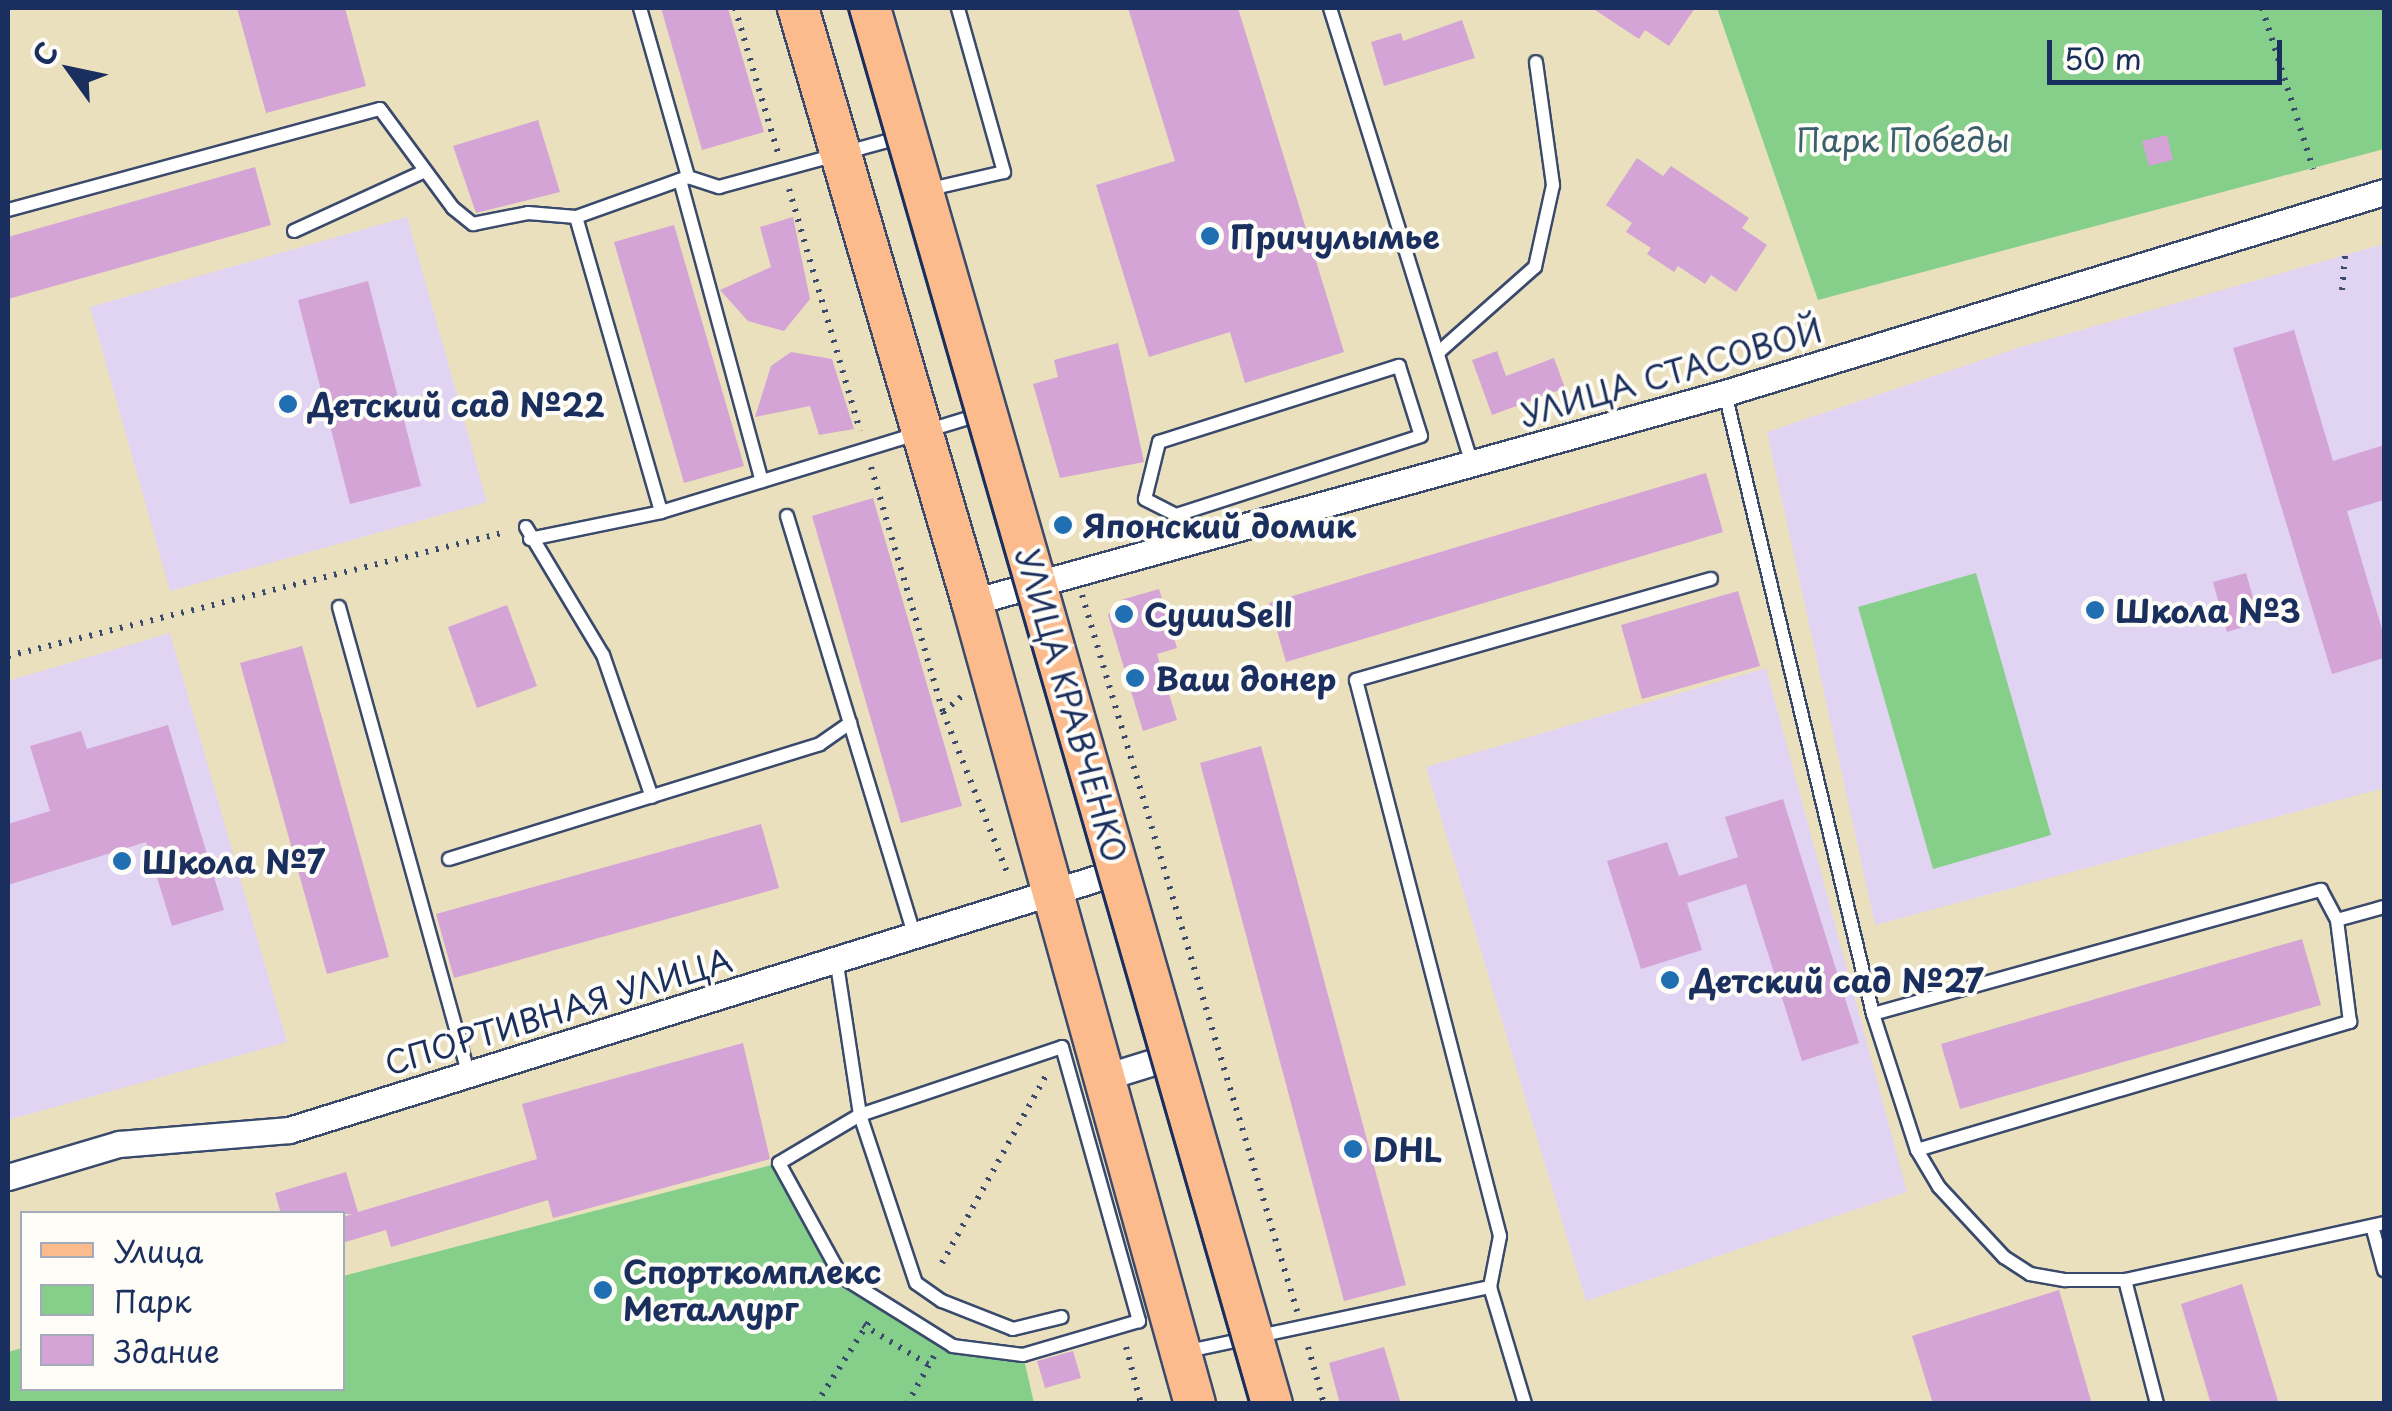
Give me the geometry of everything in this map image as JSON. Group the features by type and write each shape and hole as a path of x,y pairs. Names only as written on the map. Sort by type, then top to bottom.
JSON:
{"main road":[{"name":"УЛИЦА КРАВЧЕНКО","path":"798,8 972,602 1036,896 1105,1077 1195,1404"},
{"name":"УЛИЦА КРАВЧЕНКО","path":"870,8 1272,1404"}],"street":[{"name":"УЛИЦА СТАСОВОЙ","path":"972,602 1038,587 1726,393 2384,192"},
{"name":"СПОРТИВНАЯ УЛИЦА","path":"8,1177 119,1144 289,1130 1120,871"},
{"path":"1105,1077 1173,1056"}],"lane":[{"path":"640,8 762,481"},
{"path":"923,190 1004,172 958,8"},
{"path":"1330,8 1472,463"},
{"path":"1440,352 1535,267 1553,185 1536,62"},
{"path":"8,210 380,108 426,171 473,224 528,213 576,218 684,178 719,187 908,136"},
{"path":"294,231 426,171"},
{"path":"576,218 661,512"},
{"path":"1399,366 1420,436 1176,515 1146,499 1159,442 1399,366"},
{"path":"1726,393 1873,1014 1917,1150 1979,1233 2030,1274 2124,1280 2378,1224 2384,1270"},
{"path":"652,797 603,655 528,533 661,512 988,413"},
{"path":"787,516 914,934"},
{"path":"1524,1404 1490,1288 1500,1236 1356,680 1711,580"},
{"path":"339,607 468,1074"},
{"path":"449,859 820,744 850,723"},
{"path":"1873,1014 2322,890 2337,920 2350,1022 1917,1150"},
{"path":"2337,920 2384,907"},
{"path":"836,958 860,1115 916,1283 942,1301 1014,1329 1062,1317"},
{"path":"1062,1047 1138,1320 1022,1355 942,1341 842,1276 779,1163 860,1115 1062,1047"},
{"path":"2124,1280 2157,1404"},
{"path":"1180,1353 1301,1324 1490,1288"}],"path":[{"path":"735,8 943,712 1036,896"},
{"path":"2262,8 2312,168"},
{"path":"2342,290 2345,254"},
{"path":"8,656 528,533"},
{"path":"1077,576 1324,1404"},
{"path":"942,1263 1062,1047"},
{"path":"863,1325 929,1365"},
{"path":"1120,1326 1141,1404"},
{"path":"907,1404 942,1341"}],"shaded area":[{"name":"Детский сад №22","path":"407,217 487,502 170,591 90,307"},
{"name":"Школа №3","path":"2384,244 2384,788 1875,925 1767,432 2021,347"},
{"name":"Школа №7","path":"170,633 287,1042 8,1120 8,681"},
{"name":"Детский сад №27","path":"1766,668 1907,1192 1586,1301 1426,767"}],"green space":[{"name":"Парк Победы","path":"1717,8 2384,8 2384,149 1818,300"},
{"path":"1976,573 2051,835 1933,869 1858,607"},
{"name":"Спорткомплекс Металлург","path":"779,1163 842,1276 943,1341 1023,1355 1034,1403 8,1403 8,1352 20,1349 20,1391 345,1391 345,1275"}],"building":[{"path":"237,8 345,8 366,86 266,113"},
{"path":"661,8 728,8 764,132 702,150"},
{"name":"Причулымье","path":"1128,8 1238,8 1344,352 1245,383 1230,332 1149,357 1096,185 1175,161"},
{"path":"1592,8 1695,8 1669,46 1645,30 1639,39"},
{"path":"1462,20 1475,58 1384,86 1371,42 1401,33 1403,41"},
{"path":"538,120 560,192 476,213 453,146"},
{"path":"2167,135 2173,160 2149,166 2142,141"},
{"path":"1637,158 1663,176 1671,166 1749,218 1742,228 1767,245 1736,292 1711,275 1705,284 1678,266 1674,272 1647,254 1651,248 1626,232 1632,223 1606,205"},
{"path":"255,167 271,225 8,299 8,237"},
{"path":"793,217 810,299 784,331 748,321 720,290 771,267 760,227"},
{"path":"674,225 744,466 684,483 614,242"},
{"path":"368,281 421,486 350,504 298,300"},
{"path":"2294,330 2333,461 2384,445 2384,500 2347,511 2384,636 2384,658 2332,674 2233,348"},
{"path":"1118,343 1144,462 1060,478 1033,384 1058,377 1054,360"},
{"path":"1497,351 1506,376 1554,358 1565,388 1492,415 1472,360"},
{"path":"791,352 832,359 854,429 819,435 810,406 755,417 771,366"},
{"path":"1706,473 1723,532 1286,662 1269,603"},
{"path":"873,498 962,806 901,823 812,516"},
{"path":"2246,573 2260,622 2227,632 2213,582"},
{"path":"1159,589 1177,648 1157,654 1177,720 1143,731 1108,615 1121,600"},
{"path":"1738,591 1760,666 1642,699 1621,625"},
{"path":"507,605 537,686 477,708 448,627"},
{"path":"302,646 389,957 327,974 240,663"},
{"path":"168,725 224,910 172,926 146,842 8,885 8,824 50,811 30,746 81,731 87,749"},
{"path":"1261,746 1406,1285 1344,1301 1200,763"},
{"path":"1783,799 1859,1043 1802,1061 1746,884 1687,903 1702,950 1641,969 1607,861 1667,842 1679,876 1738,857 1725,817"},
{"path":"761,824 779,888 454,978 436,914"},
{"path":"2302,939 2321,1005 1960,1109 1941,1044"},
{"path":"743,1043 770,1159 553,1218 548,1200 391,1247 386,1230 345,1242 345,1216 353,1214 345,1211 280,1211 275,1193 346,1172 358,1212 537,1159 522,1104"},
{"path":"2242,1284 2279,1404 2211,1404 2181,1304"},
{"path":"2059,1290 2092,1404 1933,1404 1912,1336"},
{"path":"1384,1347 1401,1404 1340,1404 1329,1363"},
{"path":"1073,1351 1081,1378 1045,1388 1037,1361"}],"tram line":[{"path":"848,8 1250,1404"}],"place":[{"name":"Причулымье","path":"1210,236"},
{"name":"Детский сад №22","path":"288,404"},
{"name":"Японский домик","path":"1063,525"},
{"name":"Школа №3","path":"2095,610"},
{"name":"СушиSell","path":"1124,614"},
{"name":"Ваш донер","path":"1135,678"},
{"name":"Школа №7","path":"122,861"},
{"name":"Детский сад №27","path":"1670,980"},
{"name":"DHL","path":"1353,1149"},
{"name":"Спорткомплекс Металлург","path":"603,1290"}]}
